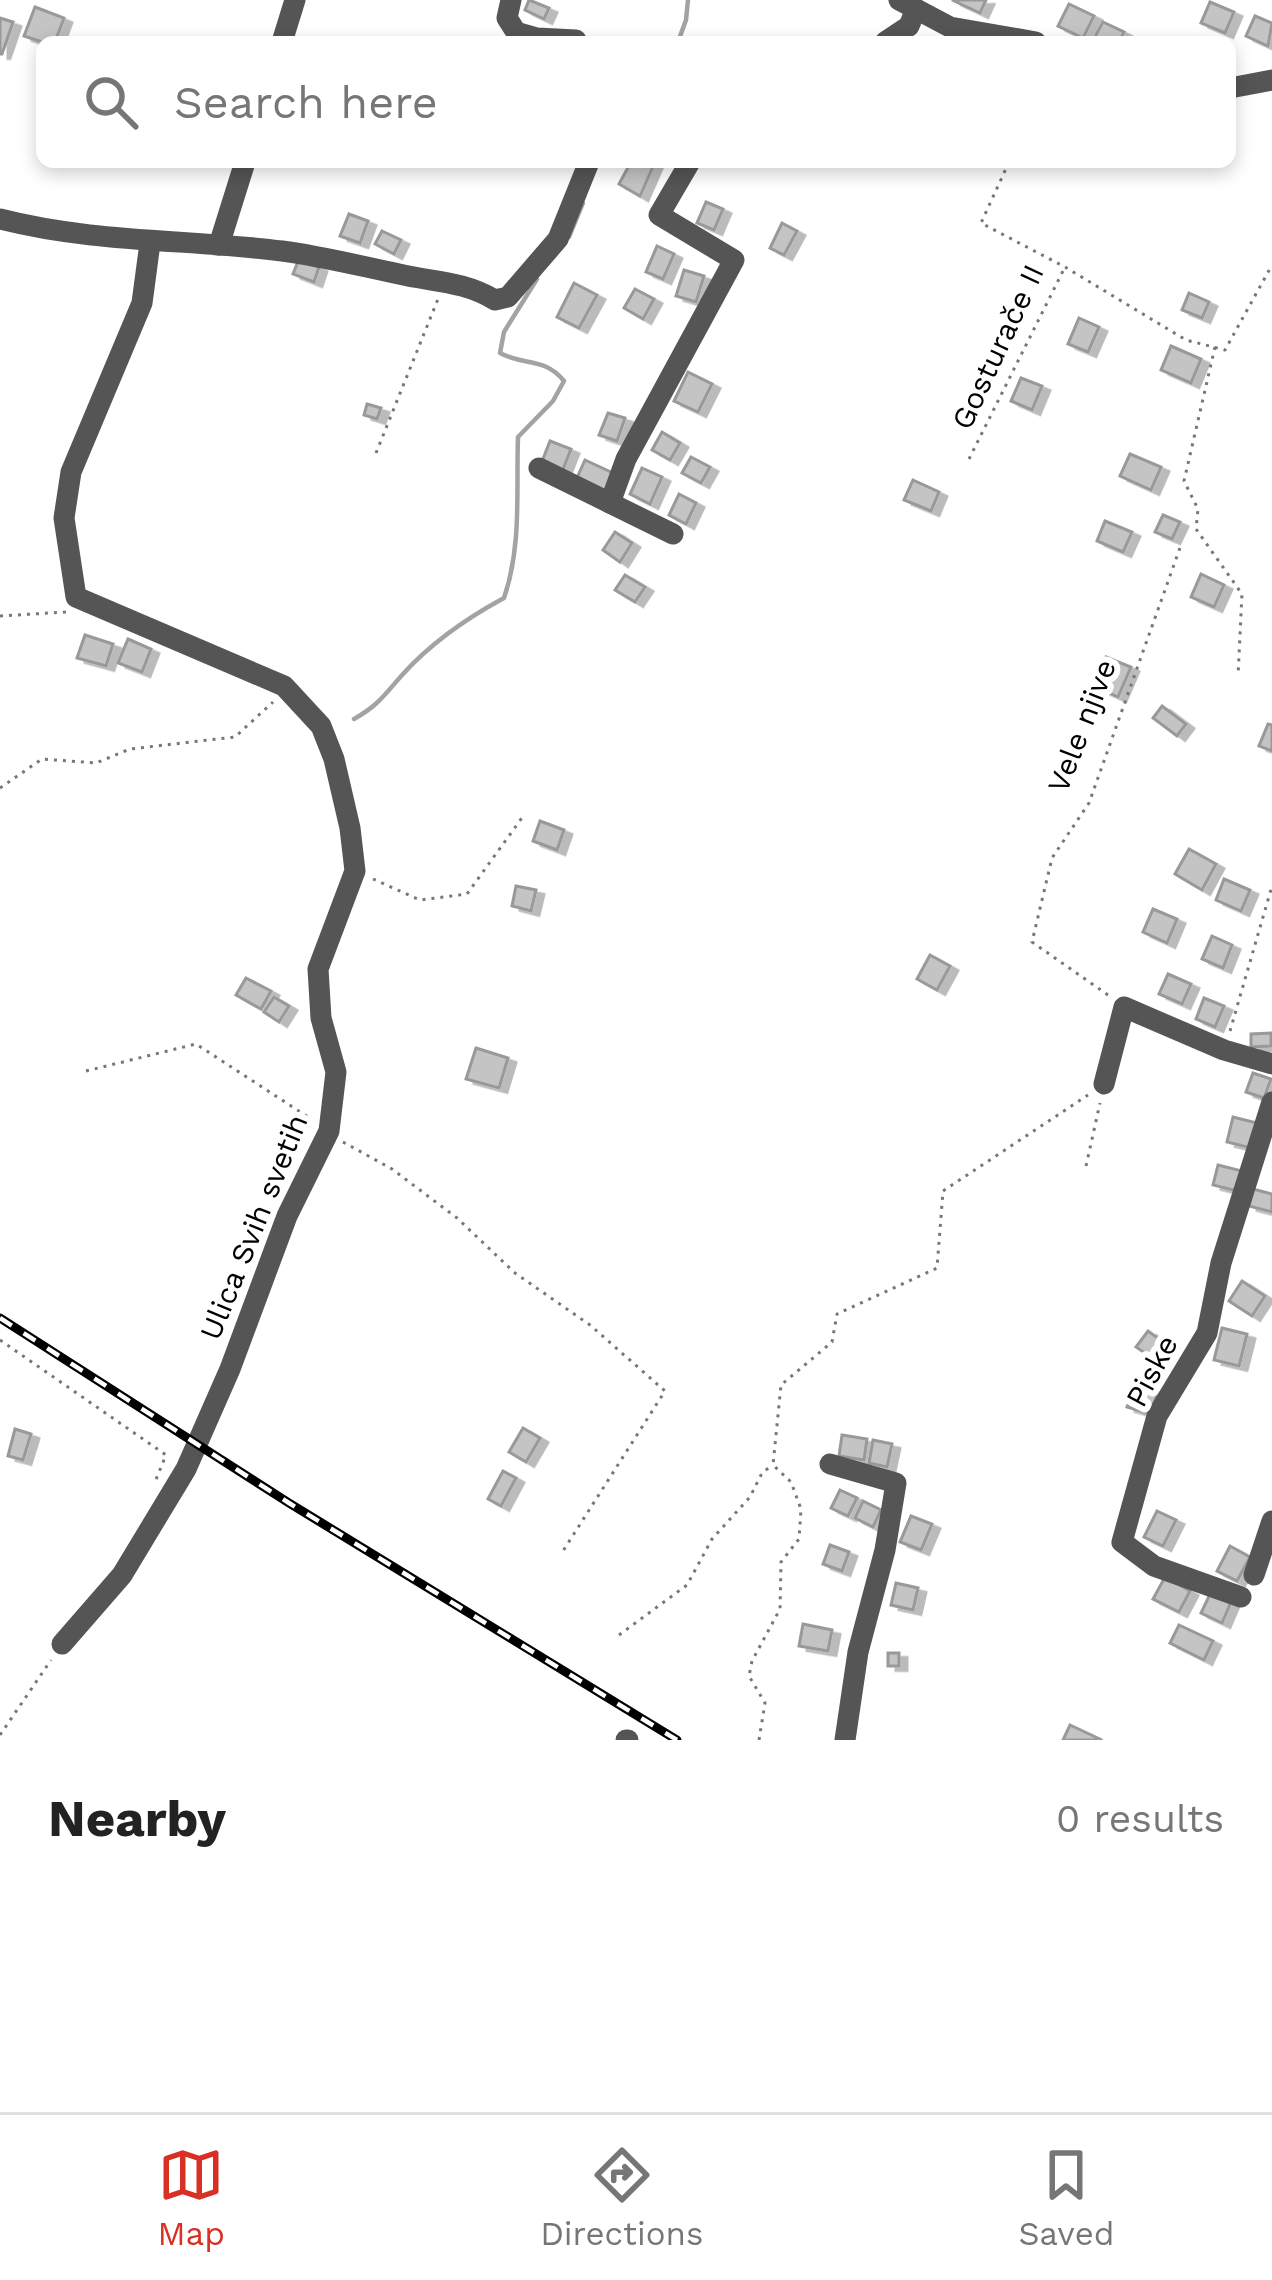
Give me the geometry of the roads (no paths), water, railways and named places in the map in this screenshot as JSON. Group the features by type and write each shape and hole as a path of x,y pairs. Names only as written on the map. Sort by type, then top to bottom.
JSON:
{"street":[{"path":"285,36 296,0"},
{"path":"511,0 507,18 516,32 530,36"},
{"path":"894,36 909,26 908,4"},
{"path":"908,4 950,27 1002,36"},
{"path":"1236,87 1272,80"},
{"path":"219,245 243,168"},
{"path":"0,219 150,243 283,251 448,280 495,300 508,297 558,239 587,168"},
{"path":"610,503 626,459 734,260 659,215 686,168"},
{"name":"Ulica Svih svetih","path":"62,1643 122,1575 198,1445 287,1216 329,1131 336,1072 321,1018 318,969 355,871 334,759 321,726 284,686 76,597 64,518 71,472 142,303 150,243"},
{"path":"539,468 673,534"},
{"path":"1104,1084 1124,1007 1224,1050 1272,1064"},
{"name":"Piske","path":"1241,1597 1154,1566 1122,1542 1157,1416 1207,1333 1221,1263 1272,1102"},
{"path":"830,1464 896,1484 885,1550 858,1652 845,1740"},
{"path":"1254,1575 1272,1521"}],"waterway":[{"path":"680,36 688,0"},
{"path":"569,237 583,203"},
{"path":"354,719 376,704 438,641 504,598 516,538 518,437 553,401 564,381 549,368 500,353 504,332 537,279"}],"railway":[{"path":"0,1318 289,1503 677,1740"}]}
